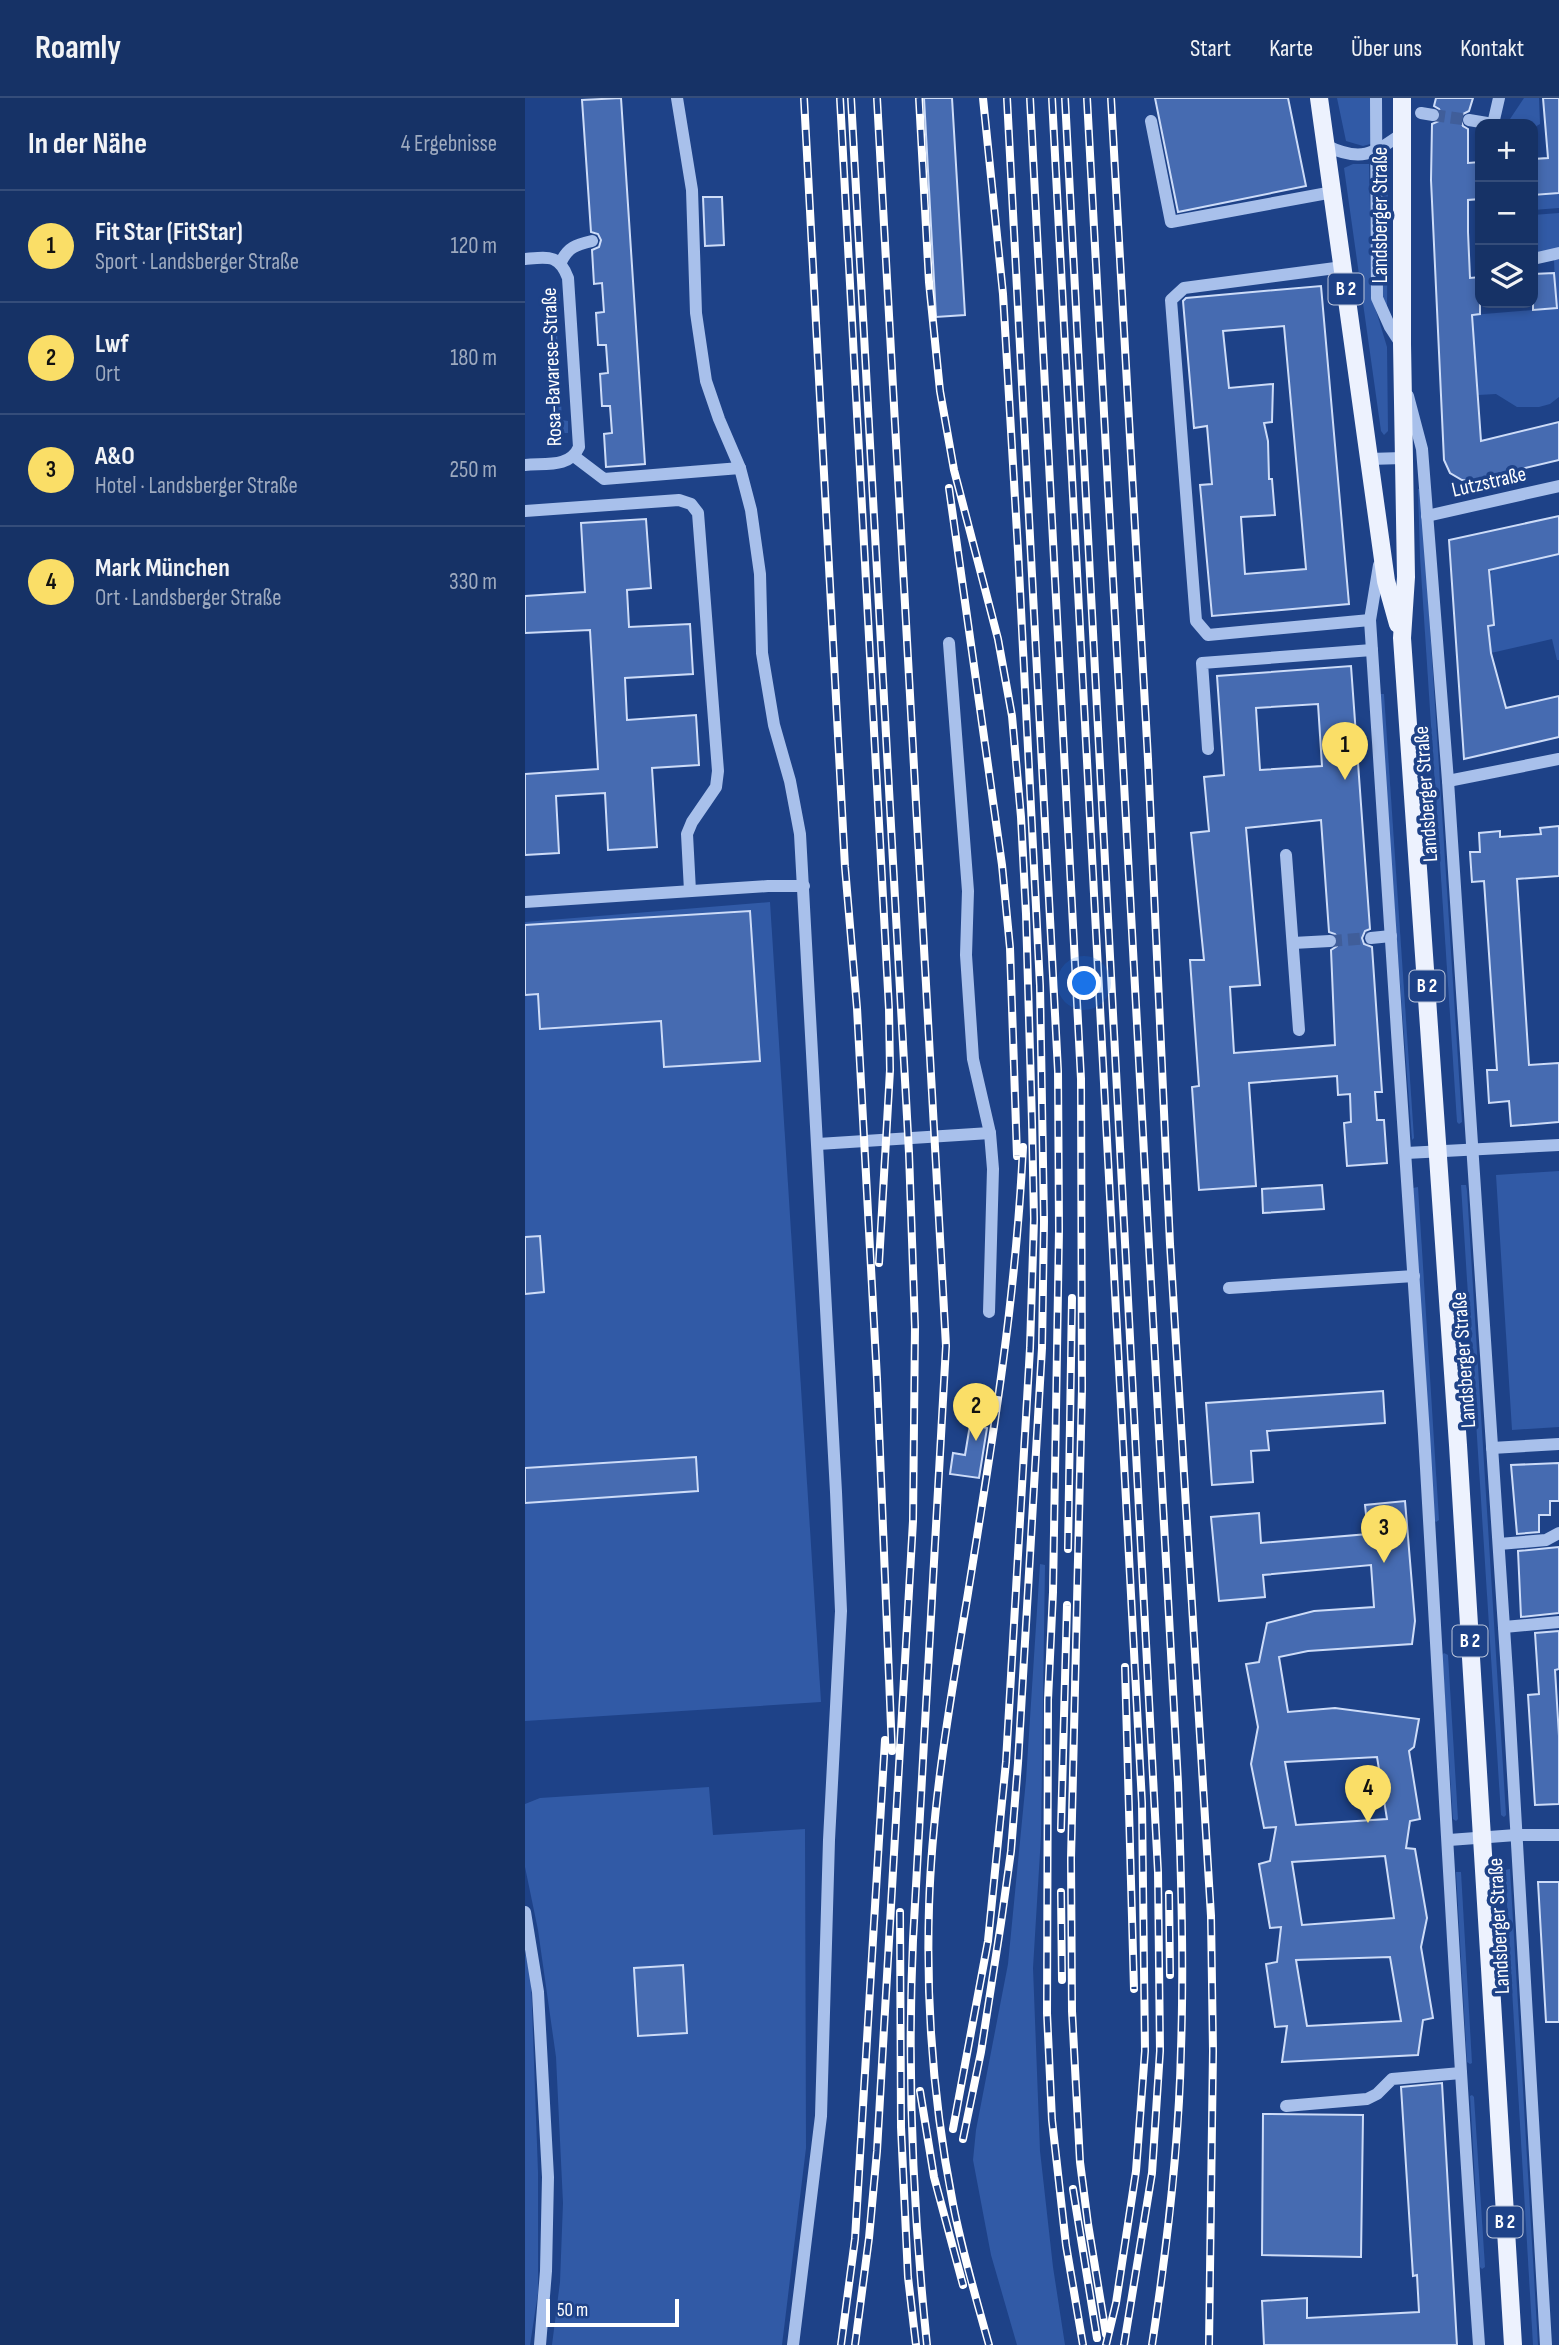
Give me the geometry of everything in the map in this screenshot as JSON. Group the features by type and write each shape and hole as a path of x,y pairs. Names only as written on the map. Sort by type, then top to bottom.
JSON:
{"main road":[{"name":"Landsberger Straße","path":"1319,98 1386,581 1402,638"},
{"name":"Landsberger Straße","path":"1402,98 1402,375 1406,577 1402,638 1438,1150 1513,2345"}],"street":[{"path":"677,98 692,190 696,313 706,381 740,467 751,510 760,574 762,653 774,725 790,781 800,834 818,1144 841,1611 829,1840 821,2116 793,2345"},
{"path":"1376,98 1377,298 1389,327 1402,344"},
{"path":"1494,119 1499,98"},
{"path":"1469,120 1475,121"},
{"path":"1151,121 1171,222 1333,192"},
{"path":"1327,146 1356,156 1376,151 1403,133"},
{"path":"561,262 566,251 572,246 592,241"},
{"path":"1538,258 1559,253"},
{"name":"Rosa-Bavarese-Straße","path":"525,259 547,257 561,262 569,283 579,447 575,457 566,462 525,465"},
{"path":"1343,267 1184,288 1171,300 1196,621 1208,635 1370,620"},
{"name":"Landsberger Straße","path":"1402,375 1422,449 1448,781 1499,1544 1546,2345"},
{"path":"575,457 604,479 740,467"},
{"path":"1369,459 1403,458"},
{"name":"Lutzstraße","path":"1427,516 1559,486"},
{"path":"525,511 678,500 691,504 698,513 718,771 716,787 687,834 690,891"},
{"name":"Landsberger Straße","path":"1382,549 1370,620 1414,1276 1479,2345"},
{"path":"950,643 968,891 966,955 973,1059 990,1133 993,1169 989,1312"},
{"path":"1207,749 1202,663 1372,650"},
{"path":"1448,781 1559,759"},
{"path":"1286,855 1299,1030"},
{"path":"525,902 804,886"},
{"path":"1371,938 1391,936"},
{"path":"1293,943 1330,940"},
{"path":"818,1144 990,1133"},
{"path":"1406,1153 1559,1145"},
{"path":"1229,1289 1414,1276"},
{"path":"1492,1448 1559,1444"},
{"path":"1499,1544 1546,1540 1559,1533"},
{"path":"1504,1627 1559,1622"},
{"path":"1482,1838 1559,1835"},
{"name":"Landsberger Straße","path":"1449,1840 1482,1838"},
{"path":"525,1912 538,1992 548,2177 546,2271 540,2345"},
{"path":"1286,2106 1367,2099 1377,2094 1392,2079 1461,2073"}],"shaded area":[{"path":"1337,98 1373,98 1374,143 1363,146 1346,141"},
{"path":"1524,98 1539,98 1540,124 1538,125 1538,119 1510,119"},
{"path":"1382,156 1388,158 1387,313 1381,295"},
{"path":"1353,164 1369,164 1372,297 1387,347 1388,431 1384,435 1381,431 1344,168"},
{"path":"1559,193 1559,208 1538,210 1538,195"},
{"path":"1559,213 1559,249 1538,253 1538,215"},
{"path":"1554,260 1559,260 1559,397 1550,404 1539,407 1517,407 1496,394 1478,395 1472,315 1556,308"},
{"path":"551,288 559,288 560,301 555,301 558,348 550,348 547,295"},
{"path":"552,364 559,364 562,420 568,421 568,433 556,431"},
{"path":"1418,489 1421,489 1462,1122 1459,1124 1420,557"},
{"path":"1559,554 1559,660 1552,639 1491,653 1488,626 1494,625 1490,575 1493,569"},
{"path":"1378,694 1384,694 1414,1138 1412,1140"},
{"path":"770,902 821,1702 525,1721 525,922"},
{"path":"1559,1171 1559,1427 1512,1430 1496,1175"},
{"path":"1461,1185 1466,1185 1467,1191 1506,1815 1504,1817 1501,1815"},
{"path":"1418,1187 1439,1520 1436,1522 1413,1188"},
{"path":"1040,1564 1045,1565 1041,1836 1033,1968 1040,2151 1065,2345 1017,2345 991,2255 973,2160 976,2130 1008,1964 1026,1780"},
{"path":"1442,1655 1448,1655 1456,1821 1453,1819"},
{"path":"709,1787 713,1835 805,1829 806,2148 782,2345 552,2345 560,2282 563,2203 556,2057 538,1930 525,1867 525,1804 540,1798"},
{"path":"1510,1869 1538,2345 1533,2345 1505,1870"},
{"path":"1456,1872 1461,1872 1470,2064 1467,2062"},
{"path":"525,1952 531,1980 538,2172 538,2293 530,2345 525,2345"},
{"path":"1472,2095 1485,2267 1482,2269 1470,2096"}],"building":[{"path":"621,98 645,464 606,467 604,434 612,433 610,406 602,406 600,374 608,373 606,345 598,345 596,313 604,312 602,283 594,284 592,250 599,247 601,240 598,234 591,232 582,100"},
{"path":"924,98 952,98 965,315 936,317"},
{"path":"1155,98 1288,98 1306,186 1178,212"},
{"path":"1436,98 1473,98 1469,111 1460,119 1468,129 1468,163 1475,162 1475,199 1468,200 1468,232 1470,278 1475,278 1475,308 1480,308 1480,314 1472,315 1481,441 1559,422 1559,460 1469,481 1450,473 1444,460 1431,180 1432,124 1442,116 1434,106"},
{"path":"1543,98 1559,98 1559,193 1538,195 1538,159 1548,158"},
{"path":"703,197 722,197 724,245 705,246"},
{"path":"1554,273 1557,308 1533,310 1538,308 1538,274"},
{"path":"1321,286 1349,604 1212,616 1200,485 1212,484 1207,426 1194,428 1183,301 1186,298","holes":["1284,326 1306,569 1245,574 1241,517 1275,515 1264,423 1272,422 1273,384 1229,388 1223,331"]},
{"path":"1559,516 1559,554 1489,570 1494,625 1488,626 1491,653 1506,708 1559,696 1559,737 1464,759 1449,540"},
{"path":"646,519 651,588 627,590 629,627 690,624 693,674 625,678 627,720 696,715 699,765 652,768 657,847 608,850 605,793 556,796 559,853 525,855 525,774 598,769 590,630 525,633 525,596 585,592 581,523"},
{"path":"1351,666 1370,929 1365,931 1362,938 1364,944 1372,947 1382,1092 1375,1092 1377,1120 1384,1120 1387,1163 1347,1166 1344,1123 1351,1122 1350,1094 1338,1095 1337,1076 1249,1083 1256,1186 1199,1190 1192,1087 1199,1086 1190,960 1204,960 1191,833 1209,831 1204,777 1224,775 1217,676","holes":["1318,704 1322,766 1260,770 1256,708","1321,820 1329,932 1335,934 1339,940 1337,946 1331,950 1335,1045 1234,1053 1230,987 1260,985 1246,828"]},
{"path":"1559,826 1559,876 1517,879 1529,1065 1559,1063 1559,1122 1511,1126 1509,1101 1489,1103 1487,1070 1497,1070 1484,881 1472,882 1470,852 1480,852 1479,833 1500,831 1500,837 1541,834 1540,828"},
{"path":"750,911 760,1061 664,1067 661,1021 540,1029 538,994 525,995 525,925"},
{"path":"1322,1185 1324,1209 1263,1213 1262,1189"},
{"path":"540,1236 544,1292 525,1294 525,1237"},
{"path":"1383,1391 1385,1423 1267,1431 1269,1450 1251,1451 1253,1482 1212,1485 1206,1403"},
{"path":"970,1425 987,1428 979,1478 950,1474 953,1453 965,1455"},
{"path":"696,1457 698,1491 525,1503 525,1468"},
{"path":"1559,1463 1559,1501 1550,1501 1550,1515 1539,1515 1539,1532 1517,1534 1511,1465"},
{"path":"1405,1501 1415,1621 1412,1644 1308,1651 1279,1657 1288,1712 1335,1708 1419,1719 1414,1747 1409,1751 1420,1819 1410,1821 1406,1848 1415,1849 1427,1918 1421,1947 1433,2018 1423,2020 1418,2055 1282,2062 1287,2026 1275,2027 1266,1964 1277,1962 1281,1927 1270,1928 1259,1864 1270,1861 1276,1827 1264,1828 1251,1764 1258,1727 1246,1664 1259,1662 1267,1623 1314,1611 1374,1607 1371,1565 1263,1575 1265,1597 1219,1601 1211,1517 1259,1513 1261,1543 1368,1534 1365,1505","holes":["1377,1757 1387,1819 1296,1825 1285,1762","1385,1856 1394,1918 1302,1925 1292,1862","1390,1957 1401,2021 1307,2026 1296,1960"]},
{"path":"1559,1547 1559,1613 1521,1617 1518,1551"},
{"path":"1559,1631 1559,1669 1555,1670 1559,1804 1535,1805 1528,1695 1539,1694 1535,1633"},
{"path":"1538,1882 1559,1882 1559,2022 1546,2022"},
{"path":"683,1965 687,2033 638,2036 634,1968"},
{"path":"1442,2083 1457,2345 1264,2345 1262,2301 1307,2298 1307,2318 1419,2312 1417,2275 1413,2276 1401,2087"},
{"path":"1263,2114 1363,2115 1361,2257 1262,2255"}],"tunnel":[{"path":"1433,115 1469,120"},
{"path":"1330,941 1371,938"}],"railway":[{"path":"804,98 845,867 857,1008 877,1379 892,1751"},
{"path":"840,98 889,1009 890,1070 879,1263"},
{"path":"851,98 909,1153 915,1327 913,1521 877,2151 855,2345"},
{"path":"877,98 946,1346 911,1991 913,2143 927,2345"},
{"path":"919,98 929,282 940,391 954,470 998,639 1012,716 1026,914 1034,1219 1030,1348 1006,1762 988,1941 953,2129"},
{"path":"963,2139 981,2052 1011,1851 1042,1348 1044,1221 1040,986 1018,550 1003,294 983,98"},
{"path":"1007,98 1058,1071 1059,1230 1053,1592 1048,1700 1047,2013 1052,2120 1066,2245 1083,2345"},
{"path":"1030,98 1081,1079 1082,1389 1071,1859 1072,2011 1080,2162 1106,2334"},
{"path":"1052,98 1142,1803 1145,2051 1136,2171 1116,2303 1106,2345"},
{"path":"1065,98 1158,1872 1160,2051 1152,2173 1124,2345"},
{"path":"1087,98 1178,1783 1182,1916 1178,2123 1152,2345"},
{"path":"1111,98 1148,759 1170,1244 1211,1916 1213,2051 1209,2345"},
{"path":"949,488 1002,865 1010,948 1017,1156"},
{"path":"989,2345 957,2222 941,2131 930,2019 929,1907 943,1749 986,1482 1009,1315 1023,1147"},
{"path":"1068,1549 1072,1298"},
{"path":"1061,1829 1067,1605"},
{"path":"1125,1667 1134,1989"},
{"path":"841,2345 855,2239 885,1740"},
{"path":"1061,1892 1062,1980"},
{"path":"1169,1894 1170,1975"},
{"path":"900,1912 901,2127 908,2277 916,2345"},
{"path":"920,2091 934,2177 963,2285"},
{"path":"1073,2189 1097,2338"}],"place":[{"name":"Fit Star (FitStar)","path":"1345,780"},
{"name":"Lwf","path":"976,1441"},
{"name":"A&O","path":"1384,1563"},
{"name":"Mark München","path":"1368,1823"}]}
